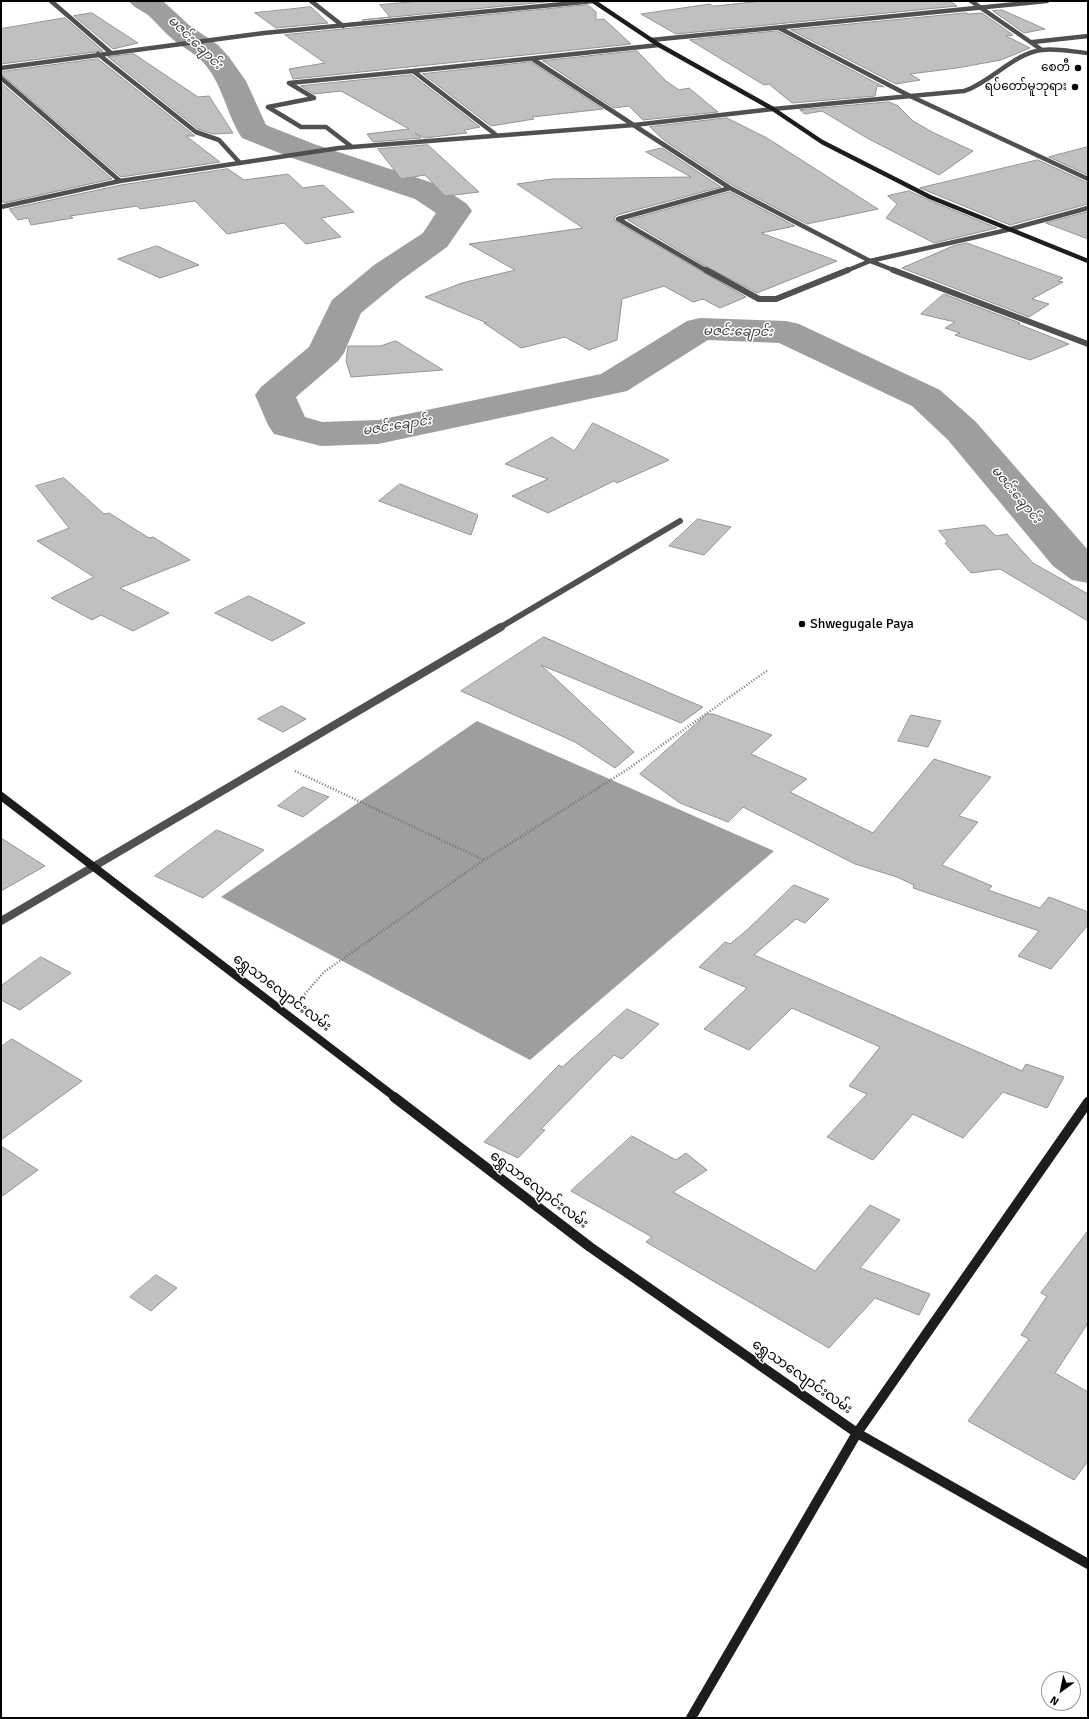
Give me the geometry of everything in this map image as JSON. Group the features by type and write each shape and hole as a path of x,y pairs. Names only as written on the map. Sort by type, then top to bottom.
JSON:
{"street":[{"path":"51,1 110,52"},
{"path":"312,1 343,26"},
{"path":"1,68 110,52 264,33 593,1 659,45 773,109 829,145 930,197 1007,230 1088,261"},
{"path":"971,1 1042,50"},
{"path":"651,40 1047,1"},
{"path":"778,28 910,96 1088,179"},
{"path":"1032,42 1088,36"},
{"path":"352,147 326,127 301,127 268,107 314,98 289,83 534,60 659,45"},
{"path":"1,207 120,181 339,148 495,134 634,125 971,89 1028,54 1042,50 1088,53"},
{"path":"98,54 196,132 219,140 239,162"},
{"path":"534,60 730,188 870,261 1088,344"},
{"path":"413,71 495,134"},
{"path":"1,78 120,181"},
{"path":"730,188 618,219 759,299 776,299 870,261 1007,230 1088,208"},
{"path":"1,921 680,521"},
{"name":"ရွှေသာလျောင်းလမ်း","path":"1,796 590,1247 857,1433 1088,1564"},
{"path":"691,1718 857,1433 1088,1102"}],"path":[{"path":"287,1014 324,972 484,860 628,769 768,670"},
{"path":"273,760 333,791 484,860"}],"shaded area":[{"path":"477,721 774,851 530,1060 221,897"}],"building":[{"path":"421,1 555,1 362,20 390,17 380,5"},
{"path":"763,1 950,1 957,6 676,34 641,14 710,4 713,6"},
{"path":"588,5 596,12 596,20 604,19 631,44 293,79 289,69 325,63 285,35"},
{"path":"311,7 328,23 276,28 255,13"},
{"path":"1002,10 1045,29 1024,33 993,11"},
{"path":"92,13 138,43 113,49 74,16"},
{"path":"966,13 982,13 1013,35 1006,36 1030,48 1001,60 957,68 910,74 920,80 896,84 791,30"},
{"path":"65,18 103,51 1,64 1,29"},
{"path":"777,31 884,87 877,86 875,96 792,103 769,84 764,85 690,40"},
{"path":"637,51 666,81 679,90 689,88 718,112 643,120 629,106 614,108 543,61"},
{"path":"134,54 198,97 209,96 233,133 213,134 198,129 108,57"},
{"path":"98,59 195,136 186,136 220,162 121,177 1,74 1,72"},
{"path":"531,62 603,109 532,117 534,119 491,126 423,74"},
{"path":"412,75 480,127 464,130 467,133 424,138 415,133 421,138 373,142 367,134 409,129 341,91 314,94 301,86"},
{"path":"1,83 112,179 4,203 1,199"},
{"path":"889,102 898,106 913,121 932,132 973,151 939,175 867,138 822,111 805,114 800,110"},
{"path":"727,118 767,138 878,209 807,224 732,185 665,141 650,127"},
{"path":"428,145 479,192 445,196 425,175 401,179 378,149"},
{"path":"1088,147 1088,175 1049,157"},
{"path":"662,148 721,187 617,215 614,218 615,221 746,297 720,308 703,299 693,302 664,286 622,299 617,340 589,350 565,337 521,348 484,323 487,323 425,297 462,283 515,270 469,244 583,228 517,184 552,179 691,177 646,152"},
{"path":"1038,160 1088,183 1088,204 1010,225 920,188"},
{"path":"228,169 244,180 288,174 303,188 323,185 354,212 321,218 341,237 306,244 284,223 227,234 195,201 140,209 137,206 70,216 73,218 31,225 28,218 18,220 9,209 121,185"},
{"path":"909,191 997,228 934,243 886,218 897,204 888,196"},
{"path":"730,192 795,226 761,233 837,261 757,293 705,266 628,220"},
{"path":"1088,212 1088,239 1046,223"},
{"path":"967,243 1063,278 1058,281 1063,282 1032,299 1049,304 1029,317 902,268 953,246"},
{"path":"157,246 199,265 160,278 118,259"},
{"path":"944,294 1020,323 1018,324 1069,344 1030,360 955,335 960,333 945,328 955,322 921,314"},
{"path":"396,341 443,370 351,377 346,361 348,346 380,346"},
{"path":"593,423 669,460 617,483 614,481 548,513 512,496 548,479 505,464 552,437 574,451"},
{"path":"64,478 104,514 109,513 149,538 153,537 190,560 120,588 169,613 133,631 101,615 92,620 51,598 94,577 37,541 69,528 36,486"},
{"path":"400,484 478,515 471,535 379,501"},
{"path":"698,519 731,527 704,555 669,546"},
{"path":"985,525 996,536 1007,534 1033,563 1088,594 1088,621 1000,569 971,573 945,543 948,542 939,531"},
{"path":"249,596 305,623 272,641 215,613"},
{"path":"544,637 703,707 681,723 541,665 634,752 615,768 575,742 461,691"},
{"path":"282,706 306,719 283,732 258,719"},
{"path":"707,714 713,714 772,735 751,754 807,779 790,792 873,833 934,759 991,777 959,816 978,822 942,865 992,886 988,890 1040,908 1049,897 1088,912 1088,925 1051,969 1018,956 1039,931 913,888 914,885 897,877 855,864 743,807 728,822 680,803 640,774"},
{"path":"911,715 941,721 928,747 898,741"},
{"path":"303,787 329,797 303,817 278,806"},
{"path":"217,830 264,850 203,898 155,876"},
{"path":"1,838 45,866 1,891"},
{"path":"794,885 829,899 805,923 796,919 754,955 1022,1071 1026,1064 1064,1077 1047,1108 1003,1092 963,1138 913,1114 873,1160 827,1137 867,1094 849,1086 880,1047 792,1008 749,1050 704,1029 747,988 699,967 725,942 730,944 747,930"},
{"path":"41,957 71,973 20,1010 1,1000 1,986"},
{"path":"627,1009 659,1024 622,1059 614,1055 541,1129 545,1130 518,1158 484,1142 559,1065 562,1067"},
{"path":"12,1039 82,1081 1,1140 1,1047"},
{"path":"632,1136 676,1160 686,1153 707,1170 673,1192 815,1271 870,1205 900,1220 860,1268 930,1294 919,1315 875,1298 829,1348 646,1242 652,1237 571,1191"},
{"path":"1,1146 38,1170 1,1197"},
{"path":"1088,1231 1088,1323 1055,1373 1088,1392 1088,1461 1074,1480 968,1421 1029,1339 1021,1335 1047,1296 1041,1293"},
{"path":"156,1275 177,1288 151,1311 130,1297"}],"waterway":[{"name":"မဇင်းချောင်း","path":"142,1 157,9 179,31 208,51 219,63 231,81 253,131 303,151 427,192 455,211 435,240 387,273 345,308 325,353 275,395 288,425 321,434 378,432 613,383 700,329 786,332 926,398 962,431 1069,557 1088,570"}],"place":[{"name":"စေတီ","path":"1078,68"},
{"name":"ရပ်တော်မူဘုရား","path":"1075,87"},
{"name":"Shwegugale Paya","path":"802,624"}]}
